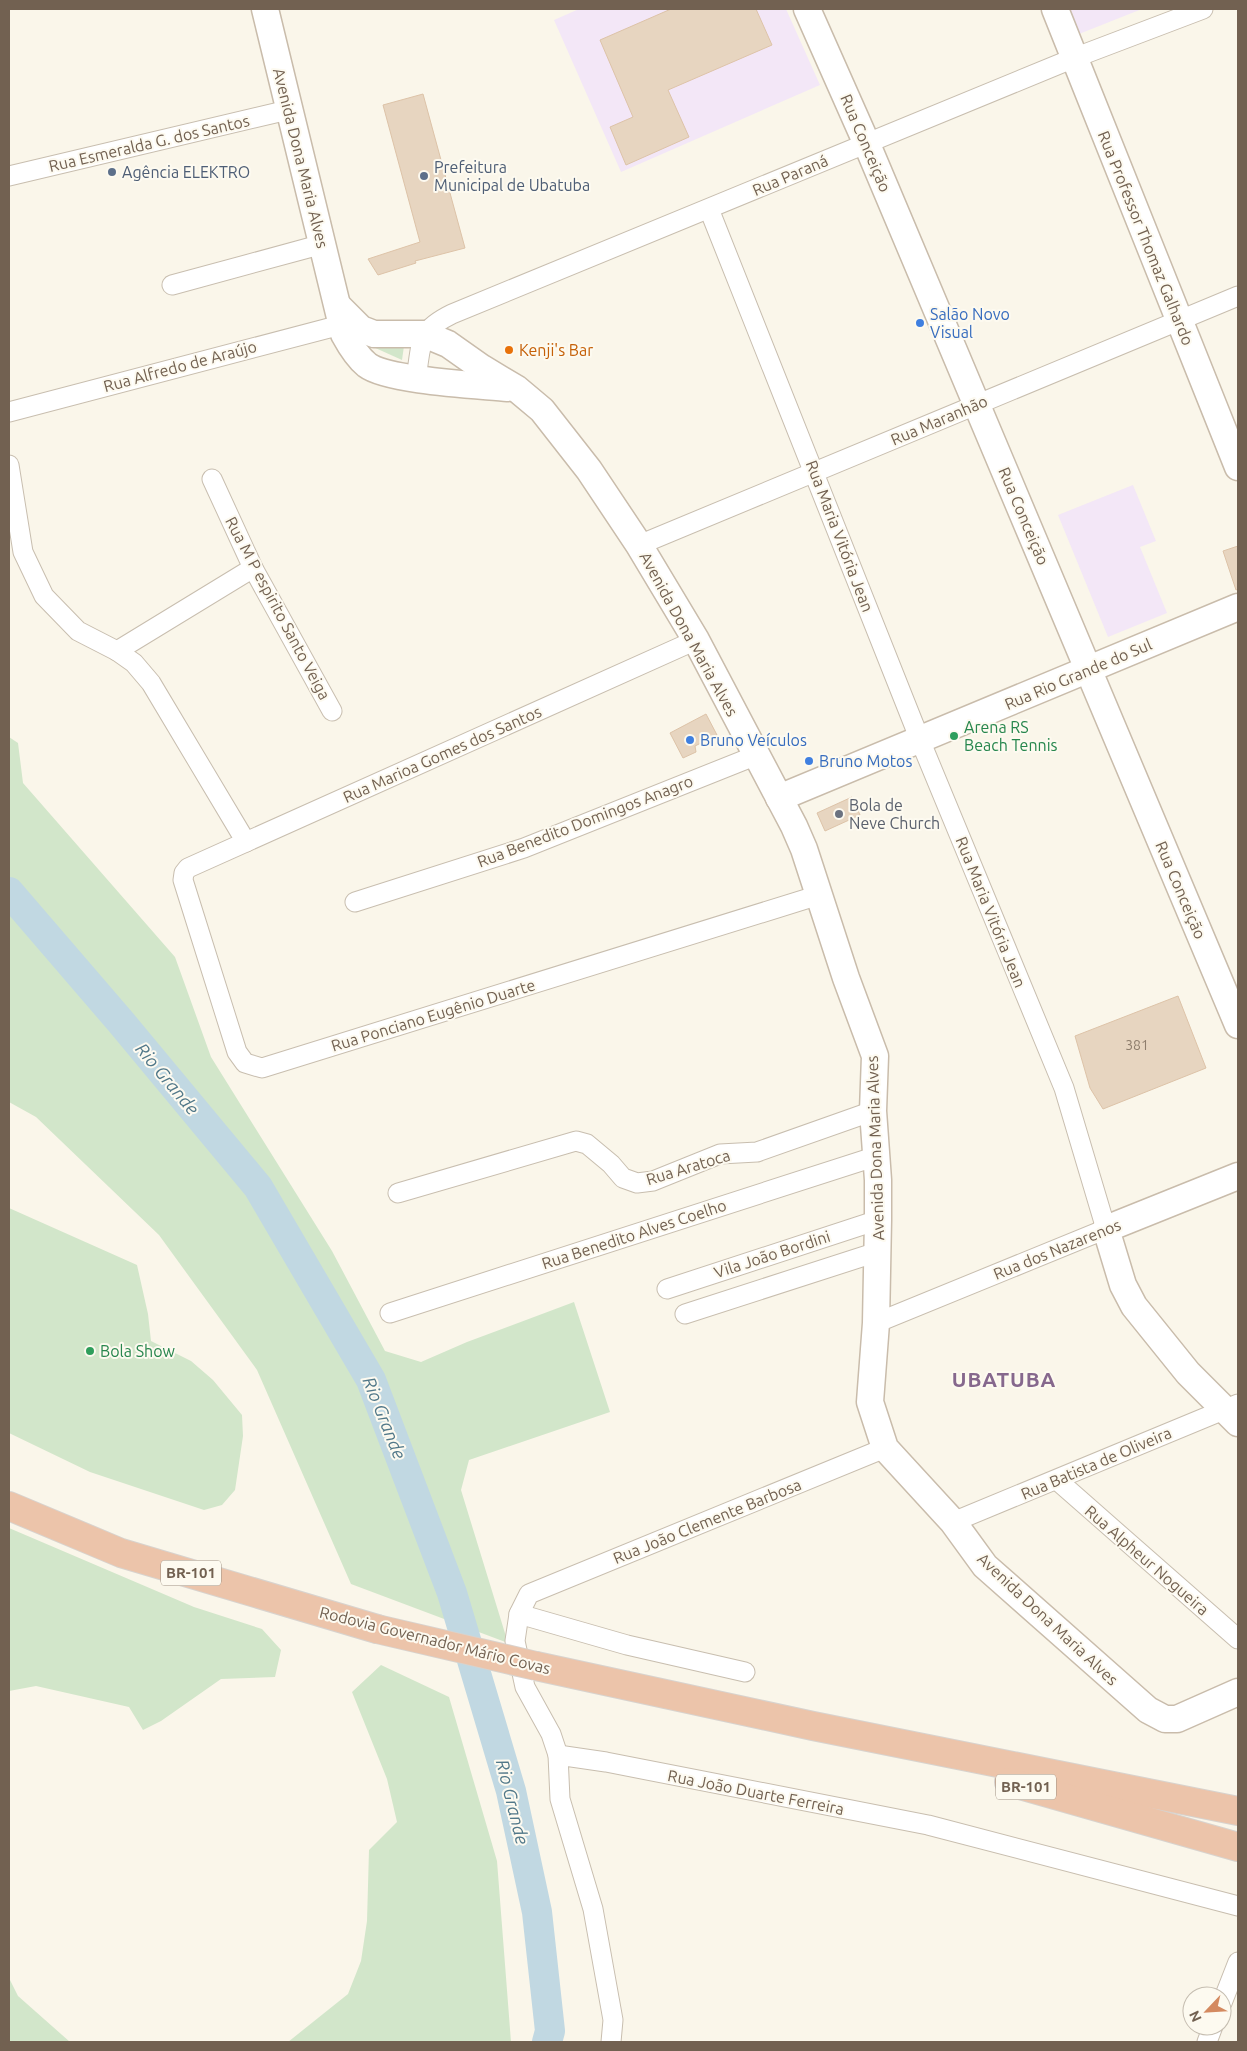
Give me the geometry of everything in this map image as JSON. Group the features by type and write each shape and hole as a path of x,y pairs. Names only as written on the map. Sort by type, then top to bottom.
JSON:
{"highway":[{"name":"Rodovia Governador Mário Covas","path":"9,1506 121,1553 377,1629 536,1666 813,1726 1238,1811"},
{"name":"Rodovia Governador Mário Covas","path":"813,1726 1238,1847"}],"street":[{"name":"Avenida Dona Maria Alves","path":"265,9 288,110 344,317 344,334 353,350 368,366 386,374 517,389"},
{"name":"Rua Conceição","path":"807,9 866,142 1238,1025"},
{"name":"Rua Professor Thomaz Galhardo","path":"1055,9 1238,467"},
{"name":"Rua Paraná","path":"424,334 435,322 452,314 709,209 866,142 1074,58 1203,9"},
{"name":"Rua Esmeralda G. dos Santos","path":"9,176 288,110"},
{"name":"Rua Maria Vitória Jean","path":"709,209 815,471 920,740 1064,1088 1123,1285 1134,1306 1188,1373 1234,1412"},
{"path":"172,285 323,244"},
{"name":"Rua Maranhão","path":"639,544 1238,296"},
{"name":"Avenida Dona Maria Alves","path":"344,317 360,329 374,334 424,334 448,344 482,368 517,389 542,410 589,470 639,544 696,640 804,849 846,978 875,1056 873,1111 877,1156 878,1220 876,1322 870,1402 886,1448 953,1522 985,1566 1148,1710 1165,1719 1177,1719 1238,1692"},
{"name":"Rua Alfredo de Araújo","path":"9,412 344,317"},
{"path":"416,378 424,334"},
{"path":"9,465 23,552 44,596 78,632 118,651 134,663 151,684 246,842"},
{"name":"Rua M P espirito Santo Veiga","path":"212,479 253,568 332,711"},
{"path":"118,651 253,568"},
{"name":"Rua Rio Grande do Sul","path":"779,798 1238,607"},
{"name":"Rua Marioa Gomes dos Santos","path":"188,868 696,640"},
{"name":"Rua Benedito Domingos Anagro","path":"355,902 524,848 757,755"},
{"name":"Rua Ponciano Eugênio Duarte","path":"188,868 184,873 183,880 237,1052 245,1064 262,1068 819,895"},
{"name":"Rua Aratoca","path":"398,1193 576,1141 587,1144 611,1164 623,1178 637,1183 653,1181 720,1154 757,1152 873,1111"},
{"name":"Rua Benedito Alves Coelho","path":"390,1313 877,1156"},
{"name":"Rua dos Nazarenos","path":"876,1322 1238,1176"},
{"name":"Vila João Bordini","path":"667,1289 878,1220"},
{"name":"Vila João Bordini","path":"685,1314 877,1252"},
{"name":"Rua Batista de Oliveira","path":"953,1522 1056,1480 1234,1412"},
{"name":"Rua João Clemente Barbosa","path":"518,1614 529,1594 886,1448"},
{"name":"Rua Alpheur Nogueira","path":"1056,1480 1238,1640"},
{"path":"611,2042 613,2020 592,1909 560,1799 558,1755 551,1734 525,1687 515,1641 518,1614 627,1645 745,1672"},
{"name":"Rua João Duarte Ferreira","path":"558,1755 606,1762 928,1825 1238,1906"},
{"path":"1229,1986 1238,1962"}],"shaded area":[{"path":"579,9 786,9 820,85 621,172 554,20"},
{"path":"1069,9 1142,9 1079,34"},
{"path":"1133,485 1156,541 1140,547 1167,613 1108,637 1058,515"}],"green space":[{"path":"351,337 404,346 402,360"},
{"path":"9,737 18,743 23,783 175,957 211,1057 332,1251 385,1351 421,1362 467,1342 574,1302 610,1412 469,1460 461,1490 508,1643 351,1584 257,1370 159,1235 36,1117 9,1102"},
{"name":"Bola Show","path":"9,1208 137,1265 148,1314 151,1341 191,1361 213,1380 242,1415 243,1436 235,1490 222,1505 204,1510 90,1472 9,1433"},
{"path":"9,1528 194,1607 262,1629 281,1650 275,1677 221,1679 161,1721 143,1730 129,1707 36,1686 9,1691"},
{"path":"381,1665 449,1697 497,1861 511,2042 288,2042 348,1994 361,1961 367,1921 369,1850 397,1822 387,1779 352,1692"},
{"path":"9,1978 18,1996 70,2042 9,2042"}],"building":[{"path":"671,9 756,9 772,45 668,90 689,137 626,165 610,127 633,117 600,40"},
{"name":"Prefeitura Municipal de Ubatuba","path":"423,94 465,248 415,261 416,263 378,275 368,259 420,242 383,105"},
{"path":"1238,546 1238,589 1236,590 1223,551"},
{"name":"Bruno Veículos","path":"706,714 717,735 695,746 696,752 683,758 670,733"},
{"name":"Bola de Neve Church","path":"852,797 860,815 825,831 817,813"},
{"path":"1178,996 1206,1068 1103,1109 1090,1088 1075,1036"}],"waterway":[{"name":"Rio Grande","path":"9,892 120,1021 258,1187 371,1380 452,1593 511,1791 537,1912 550,2031 547,2042"}],"place":[{"name":"Agência ELEKTRO","path":"112,172"},
{"name":"Prefeitura Municipal de Ubatuba","path":"424,176"},
{"name":"Salão Novo Visual","path":"920,323"},
{"name":"Kenji's Bar","path":"509,350"},
{"name":"Arena RS Beach Tennis","path":"954,736"},
{"name":"Bruno Veículos","path":"690,740"},
{"name":"Bruno Motos","path":"809,761"},
{"name":"Bola de Neve Church","path":"839,814"},
{"name":"Bola Show","path":"90,1351"}],"district":[{"name":"UBATUBA","path":"1004,1380"}]}
